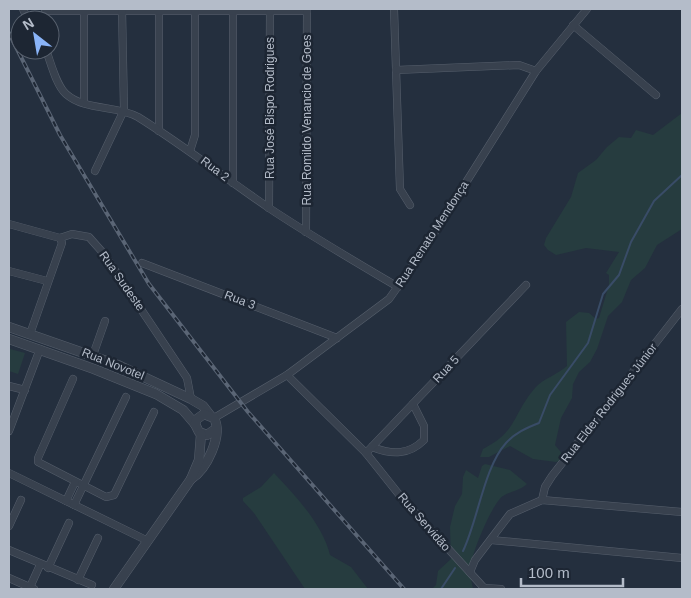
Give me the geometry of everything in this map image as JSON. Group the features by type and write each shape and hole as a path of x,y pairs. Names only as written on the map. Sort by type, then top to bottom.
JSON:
{"street":[{"path":"190,151 195,135 195,9"},
{"path":"233,9 233,183"},
{"path":"394,9 400,189 410,205"},
{"name":"Rua Renato Mendonça","path":"214,422 256,391 287,375 389,298 398,287 536,71 587,9"},
{"path":"60,10 307,10"},
{"path":"84,10 84,102"},
{"path":"95,171 124,110 122,10"},
{"path":"159,10 159,131"},
{"name":"Rua José Bispo Rodrigues","path":"269,208 270,10"},
{"name":"Rua Romildo Venancio de Goes","path":"306,232 307,10"},
{"path":"573,24 656,96"},
{"name":"Rua 2","path":"50,60 64,93 84,102 124,110 190,151 233,183 306,232 398,287"},
{"path":"396,70 518,65 536,71"},
{"name":"Rua Sudeste","path":"9,224 60,238 72,234 89,237 104,254 187,378 191,399"},
{"path":"40,350 30,334 62,242 60,238"},
{"name":"Rua 3","path":"142,262 337,338"},
{"path":"9,271 47,282"},
{"name":"Rua 5","path":"366,453 526,285"},
{"name":"Rua Elder Rodrigues Júnior","path":"542,500 545,487 557,470 682,309"},
{"path":"93,355 105,321"},
{"name":"Rua Novotel","path":"9,327 93,355 191,399 202,406 214,422"},
{"name":"Rua Novotel","path":"9,339 156,394 183,410 201,434"},
{"path":"9,431 40,350 57,343"},
{"name":"Rua Servidão","path":"287,375 366,453 425,524 484,589"},
{"path":"73,379 38,458 42,466 106,497 114,495 154,412"},
{"path":"9,386 25,390"},
{"path":"74,505 126,397"},
{"path":"372,447 390,454 415,449 424,440 424,426 413,404"},
{"path":"195,424 201,415 214,422"},
{"path":"114,589 191,479 199,460 201,434 210,434 214,422"},
{"path":"191,479 200,473 216,441 214,422"},
{"path":"9,473 148,540"},
{"path":"66,501 75,482"},
{"path":"9,526 21,500"},
{"path":"470,572 475,560 510,514 542,500 682,512"},
{"path":"48,568 69,522"},
{"path":"78,580 98,538"},
{"path":"491,540 682,558"},
{"path":"9,550 40,565 92,585"},
{"path":"9,578 32,588 40,565"},
{"path":"484,589 501,589"}],"green space":[{"path":"682,113 682,229 657,245 645,268 631,280 622,302 608,316 597,349 590,362 579,372 573,384 572,398 561,418 555,445 564,456 563,460 556,462 533,459 510,446 489,457 480,457 483,449 503,436 509,429 535,388 567,366 566,322 579,312 589,313 596,319 599,318 609,285 609,275 606,273 619,252 586,248 556,255 544,245 546,238 571,197 578,173 596,160 619,137 631,138 636,130 653,135"},
{"path":"10,349 25,353 18,374 9,371"},
{"path":"485,464 510,470 527,484 503,496 493,509 471,563 470,572 473,589 432,589 436,585 438,571 451,559 450,527 455,506 462,494 463,477 466,470 478,478 482,466"},
{"path":"274,473 315,522 330,555 351,567 368,589 305,589 254,513 243,501 243,498 261,487"}],"waterway":[{"path":"463,551 498,453 513,436 539,423 550,395 588,343 603,294 619,275 631,242 654,201 682,175"},
{"path":"441,589 455,568"}],"railway":[{"path":"9,33 60,135 149,284 248,412 404,589"}]}
